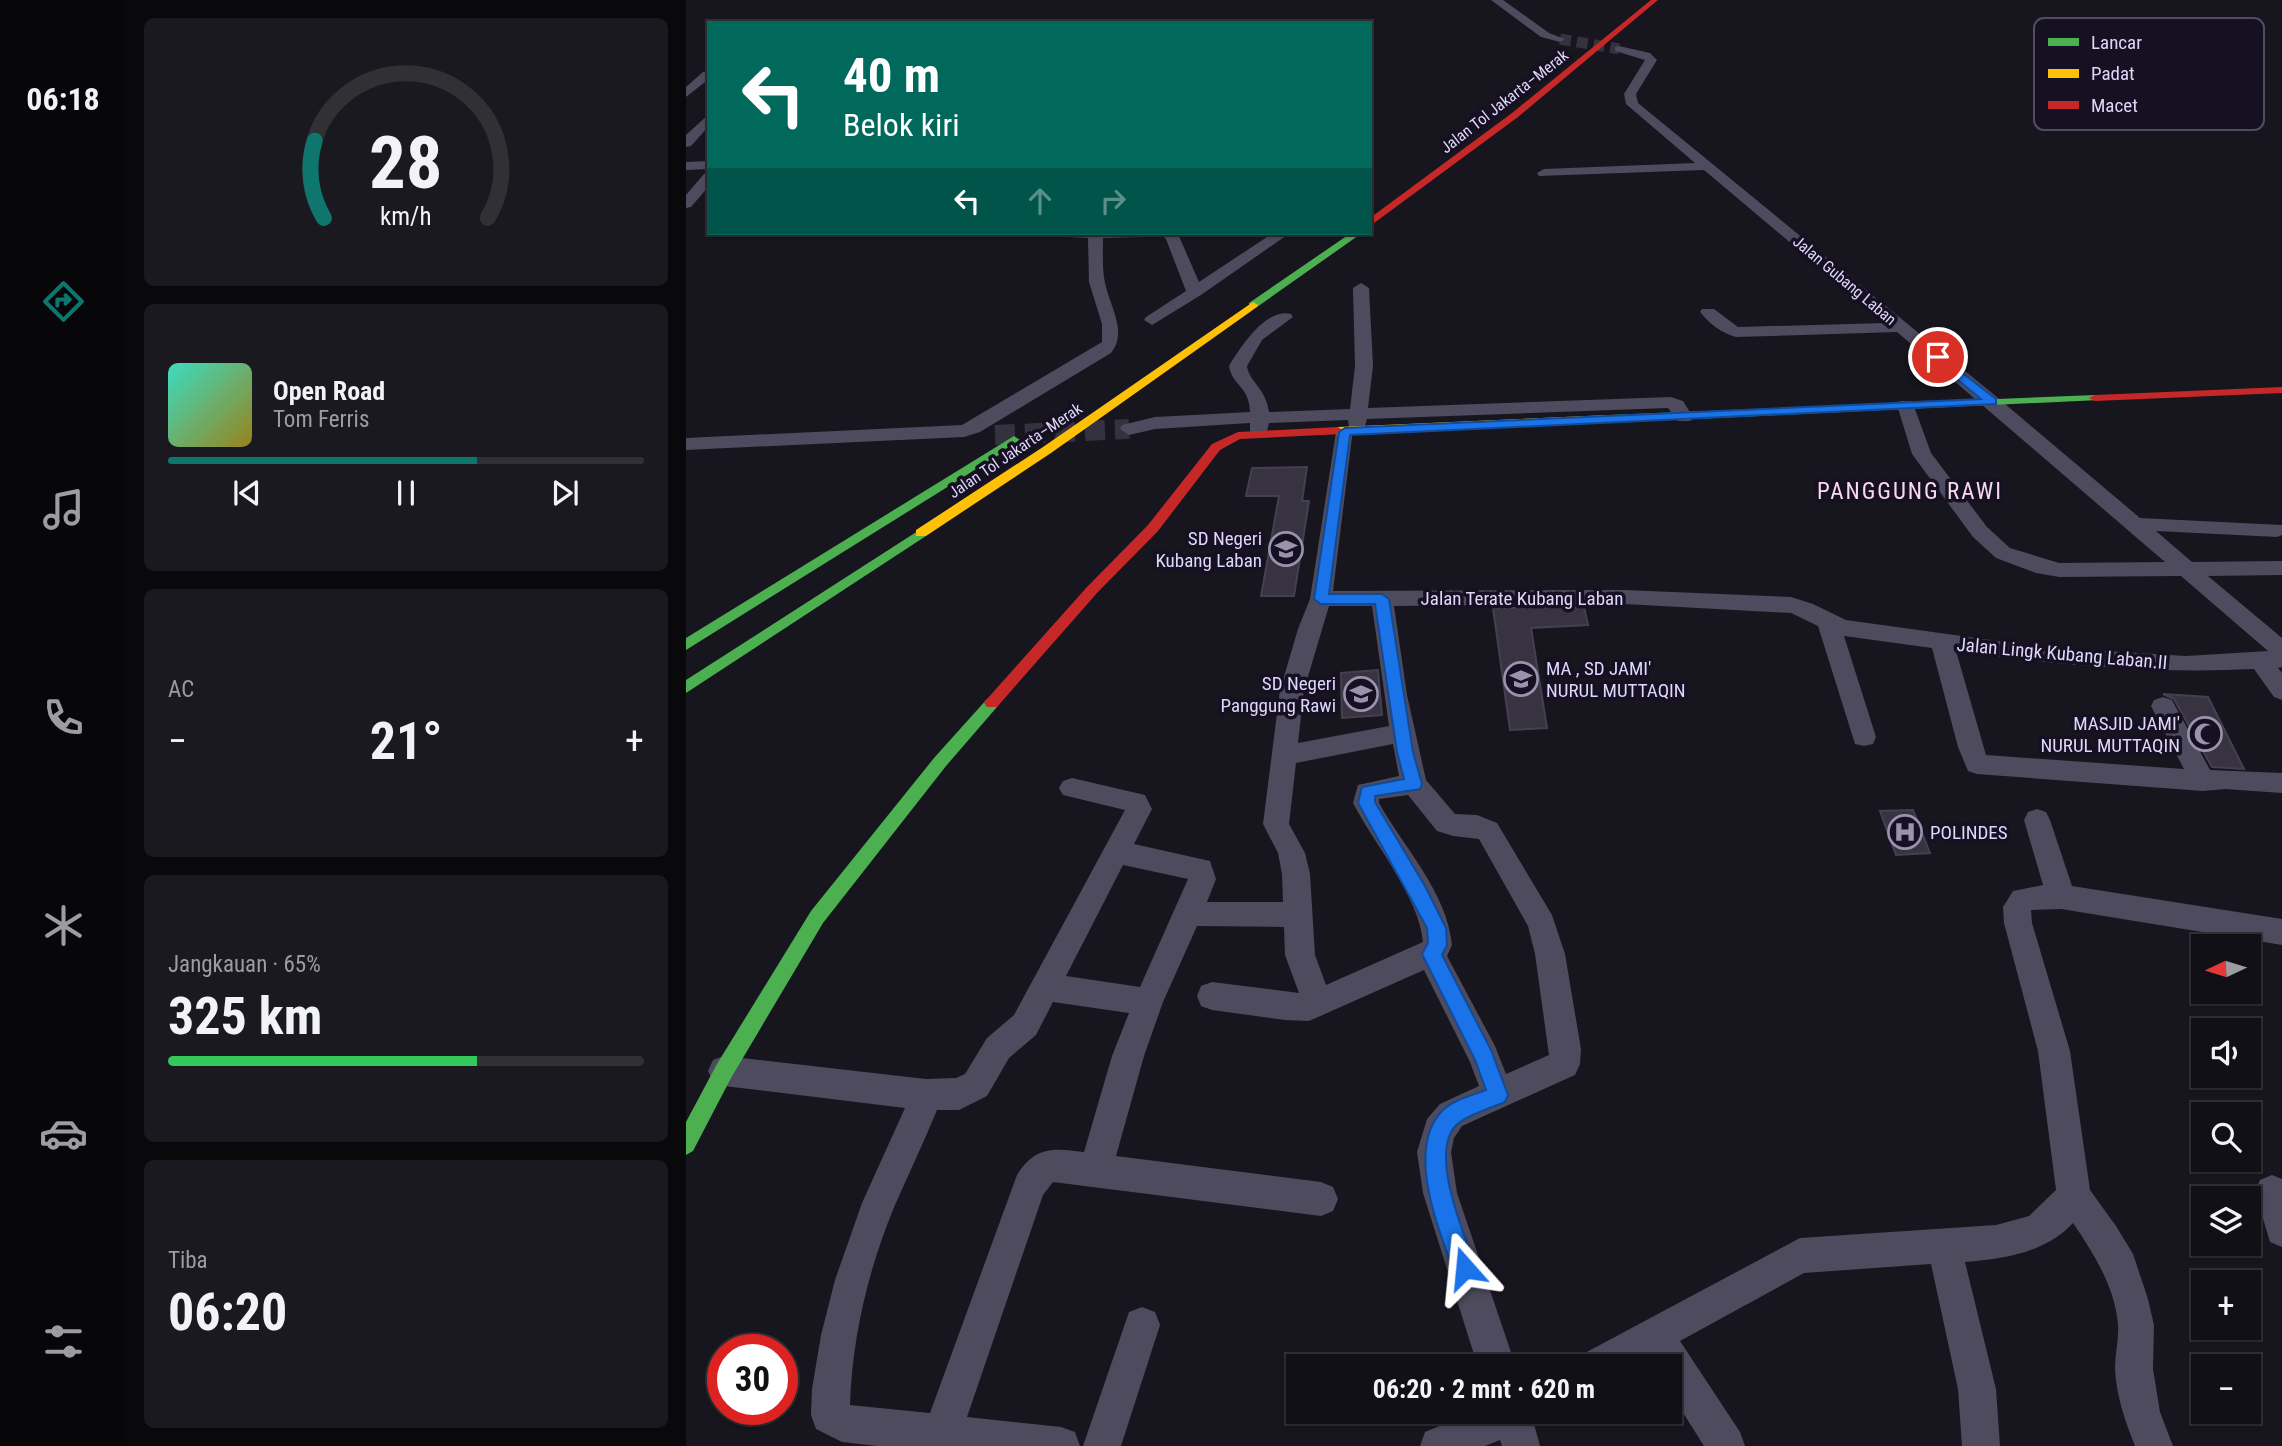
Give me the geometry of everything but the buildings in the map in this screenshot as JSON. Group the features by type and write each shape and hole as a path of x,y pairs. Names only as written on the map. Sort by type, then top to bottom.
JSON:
{"main road":[{"name":"Jalan Tol Jakarta–Merak","path":"1548,67 1630,0"},
{"name":"Jalan Tol Jakarta–Merak","path":"1372,222 1450,166 1588,58 1655,0"},
{"name":"Jalan Tol Jakarta–Merak","path":"686,687 1047,450 1354,235"},
{"path":"1684,417 2282,390"},
{"path":"686,1143 724,1071 817,917 940,762 1092,590 1153,528 1216,447 1259,424"},
{"name":"Jalan Tol Jakarta–Merak","path":"686,645 1024,433"}],"street":[{"path":"1496,0 1545,35 1560,39"},
{"name":"Jalan Gubang Laban","path":"1619,49 1646,55 1651,60 1630,94 1632,104 1992,402 2282,650"},
{"path":"686,75 705,70"},
{"path":"686,93 705,70"},
{"path":"686,127 706,124"},
{"path":"686,143 706,124"},
{"path":"686,166 707,165"},
{"path":"1544,173 1707,166"},
{"path":"686,204 707,179"},
{"path":"964,431 1108,346 1110,324 1097,282 1095,235"},
{"path":"1170,235 1195,292"},
{"path":"1152,320 1280,235"},
{"path":"1318,1004 1300,955 1296,874 1291,853 1276,824 1292,690 1321,599 1355,423 1364,366 1361,288"},
{"path":"1708,312 1726,328 1736,332 1902,327"},
{"path":"1259,424 1256,391 1240,377 1238,366 1256,337 1285,317"},
{"path":"1129,429 1168,421 1355,423 1671,402 1678,405 1684,417"},
{"path":"1906,405 1922,454 1980,531 2003,553 2044,568 2059,570 2282,568"},
{"path":"686,444 964,431 995,435"},
{"path":"2134,524 2277,530"},
{"name":"Jalan Terate Kubang Laban","path":"1321,599 1625,597 1791,605 1811,611 1836,626"},
{"path":"1382,599 1402,733 1414,784 1446,823 1452,826 1476,824 1489,831 1542,924 1550,954 1566,1058 1564,1064 1451,1115 1439,1131 1434,1152 1440,1194 1493,1354"},
{"path":"1836,626 1864,737"},
{"name":"Jalan Lingk Kubang Laban.II","path":"1836,626 1942,642 2110,661 2186,664 2271,660"},
{"path":"1942,642 1977,764 2203,781 2232,779 2282,783"},
{"path":"2271,660 2282,691"},
{"path":"2162,706 2203,781"},
{"path":"1285,755 1402,733"},
{"path":"1212,996 1245,998 1297,1008 1318,1004 1398,965 1431,954 1438,945 1436,928 1419,892 1366,803 1367,792 1372,790 1414,784"},
{"path":"724,1071 926,1096 959,1094 976,1085 998,1048 1025,1025 1137,815 1139,804 1072,788"},
{"path":"2037,820 2061,897"},
{"path":"1095,1171 1148,1002 1202,879 1200,869 1116,852"},
{"path":"2154,1446 2141,1412 2134,1368 2136,1325 2130,1299 2119,1267 2104,1238 2074,1196 2054,1051 2018,923 2017,907 2023,900 2035,897 2061,897 2282,932"},
{"path":"1188,914 1297,915"},
{"path":"1431,954 1484,1057 1498,1095"},
{"path":"1045,987 1148,1002"},
{"path":"926,1096 866,1236 842,1327 830,1415 842,1423 1061,1446"},
{"path":"942,1432 1016,1220 1038,1171 1055,1165 1321,1199"},
{"path":"2272,1192 2282,1230"},
{"path":"1619,1354 1800,1256 1996,1242 2027,1237 2050,1224 2074,1196"},
{"path":"1944,1245 1977,1389 1981,1446"},
{"path":"1101,1446 1142,1325"},
{"path":"1654,1334 1726,1446"},
{"path":"1439,1446 1510,1424"}],"tunnel":[{"path":"1560,39 1619,49"},
{"path":"995,435 1129,429"}],"traffic: fast":[{"path":"1253,305 1354,235"},
{"path":"1609,419 2095,398"},
{"path":"686,645 1014,440"},
{"path":"686,687 921,533"},
{"path":"686,1144 724,1071 817,917 940,762 992,703"}],"traffic: slow":[{"path":"921,533 1047,450 1253,305"},
{"path":"1338,431 1609,419"}],"traffic: jam":[{"path":"1372,222 1515,115 1655,0"},
{"path":"2095,398 2282,390"},
{"path":"992,703 1092,590 1153,528 1216,447 1238,436 1338,431"}],"place":[{"name":"SD Negeri Kubang Laban","path":"1286,549"},
{"name":"MA , SD JAMI' NURUL MUTTAQIN","path":"1521,679"},
{"name":"SD Negeri Panggung Rawi","path":"1361,694"},
{"name":"MASJID JAMI' NURUL MUTTAQIN","path":"2205,734"},
{"name":"POLINDES","path":"1905,832"}],"district":[{"name":"PANGGUNG RAWI","path":"1910,491"}],"route":[{"path":"1465,1268 1440,1194 1434,1152 1439,1131 1451,1115 1498,1095 1484,1057 1431,954 1438,945 1436,928 1419,892 1366,803 1367,792 1372,790 1414,784 1405,752 1395,695 1382,599 1321,599 1345,432 1992,402 1938,357"}]}
